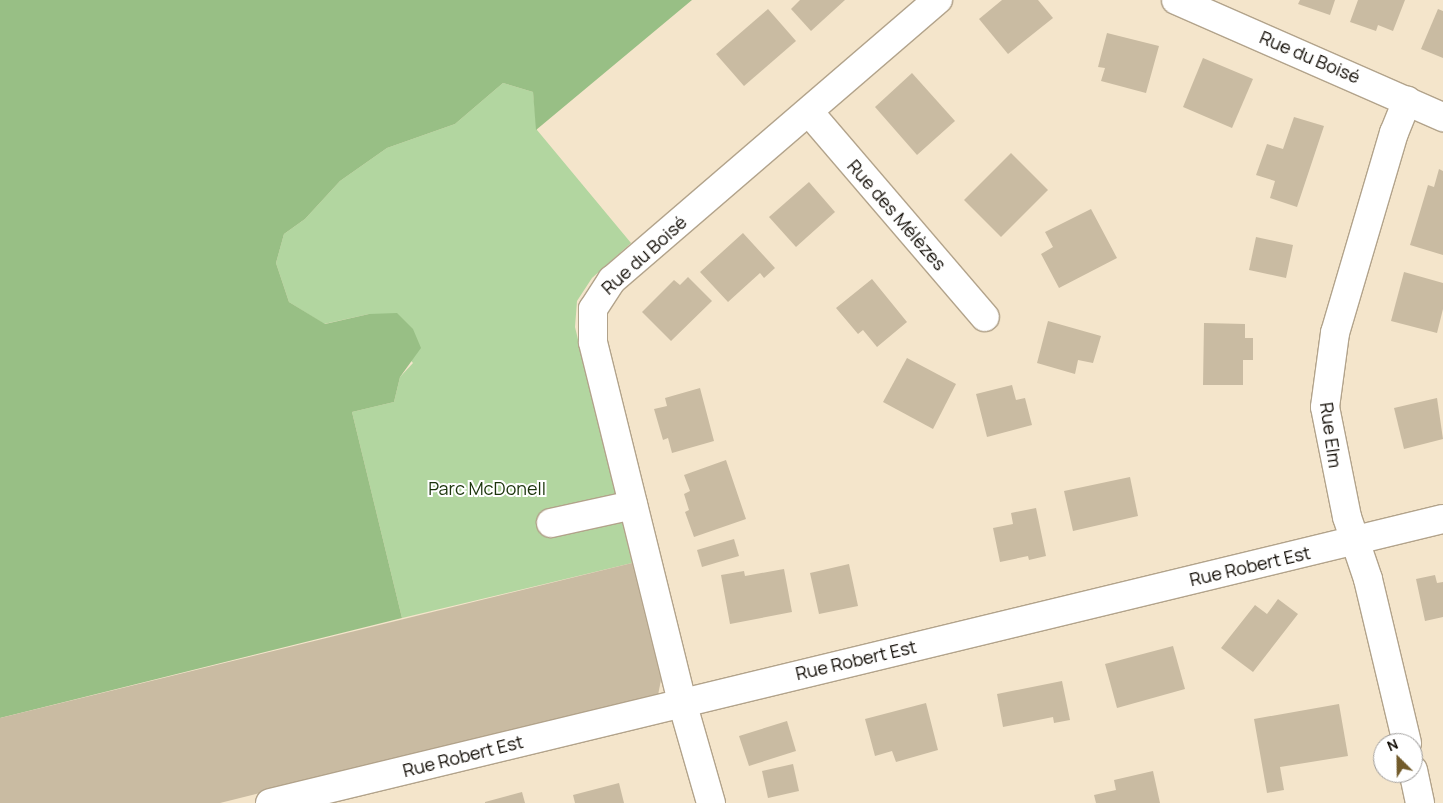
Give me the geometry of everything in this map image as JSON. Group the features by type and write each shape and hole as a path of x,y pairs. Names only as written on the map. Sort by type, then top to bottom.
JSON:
{"street":[{"name":"Rue du Boisé","path":"711,803 682,702 592,342 593,309 612,280 938,0"},
{"name":"Rue du Boisé","path":"1176,0 1443,117"},
{"name":"Rue Elm","path":"1405,733 1372,594 1355,541 1329,440 1326,386 1335,333 1394,133 1407,101"},
{"name":"Rue des Mélèzes","path":"809,112 985,317"},
{"path":"550,524 633,505"},
{"name":"Rue Robert Est","path":"270,803 1355,541 1443,518"},
{"path":"1416,783 1420,803"}],"green space":[{"path":"0,0 692,0 536,130 533,92 503,83 455,124 387,148 340,181 305,219 284,234 276,263 289,302 325,324 369,314 397,313 413,329 421,348 400,377 394,402 352,412 402,618 0,718"},
{"name":"Parc McDonell","path":"503,83 533,92 537,130 631,243 592,278 577,301 575,327 632,563 402,618 352,412 394,402 400,377 413,363 369,314 324,324 289,302 276,263 284,234 305,219 340,181 387,148 455,124"}],"building":[{"path":"800,0 845,0 811,31 791,9"},
{"path":"1002,0 1038,0 1053,18 1008,54 979,19"},
{"path":"1300,0 1335,0 1330,15 1298,4"},
{"path":"1358,0 1405,0 1393,31 1378,25 1376,31 1350,22"},
{"path":"768,9 796,41 744,86 716,54"},
{"path":"1438,9 1443,11 1443,58 1421,49"},
{"path":"1107,33 1159,46 1146,93 1101,81 1105,68 1098,67"},
{"path":"1203,58 1253,79 1232,128 1183,107"},
{"path":"912,73 955,121 917,155 875,107"},
{"path":"1294,117 1324,126 1297,207 1270,198 1275,181 1256,175 1267,144 1283,149"},
{"path":"1011,153 1048,190 1001,237 964,200"},
{"path":"1439,169 1443,171 1443,255 1410,245 1428,185 1434,187"},
{"path":"809,182 835,212 796,247 769,217"},
{"path":"1091,209 1117,258 1059,288 1041,254 1053,247 1045,232"},
{"path":"743,233 775,268 764,278 760,273 728,302 700,272"},
{"path":"1256,237 1293,245 1286,278 1249,270"},
{"path":"1404,272 1443,283 1443,309 1437,333 1391,321"},
{"path":"688,277 712,301 671,341 642,312 674,280 680,285"},
{"path":"872,279 907,322 877,347 863,330 858,334 836,308"},
{"path":"1048,321 1101,336 1093,363 1078,360 1075,374 1037,363"},
{"path":"1204,323 1245,324 1245,338 1253,338 1253,360 1243,360 1243,385 1203,385"},
{"path":"907,358 956,384 933,429 883,402"},
{"path":"1012,385 1016,400 1025,398 1032,425 987,437 976,394"},
{"path":"700,388 714,441 672,453 668,438 663,440 654,409 667,406 665,398"},
{"path":"1437,398 1443,439 1404,449 1394,408"},
{"path":"726,460 746,519 694,537 685,512 689,510 684,494 690,491 684,475"},
{"path":"1130,477 1138,516 1073,531 1064,491"},
{"path":"1036,508 1046,556 1029,560 1028,556 1000,562 993,528 1013,524 1011,513"},
{"path":"734,539 739,556 702,567 697,550"},
{"path":"632,563 661,680 658,695 220,803 0,803 0,718"},
{"path":"849,564 858,606 819,614 810,573"},
{"path":"784,569 792,612 730,624 721,575 744,571 745,576"},
{"path":"1435,575 1437,583 1443,582 1443,617 1425,621 1416,579"},
{"path":"1278,599 1298,614 1253,672 1221,648 1255,605 1267,614"},
{"path":"1173,646 1185,689 1117,708 1105,664"},
{"path":"1062,681 1070,720 1054,723 1053,717 1003,727 997,694"},
{"path":"926,703 938,750 896,762 892,751 875,756 865,719"},
{"path":"1339,704 1348,756 1280,767 1284,790 1267,793 1254,719"},
{"path":"787,721 796,751 749,766 739,736"},
{"path":"793,764 799,791 768,798 762,771"},
{"path":"1153,771 1160,803 1096,803 1094,795 1116,790 1114,780"},
{"path":"619,783 624,803 575,803 573,795"},
{"path":"522,792 525,803 485,803 485,802"}]}
